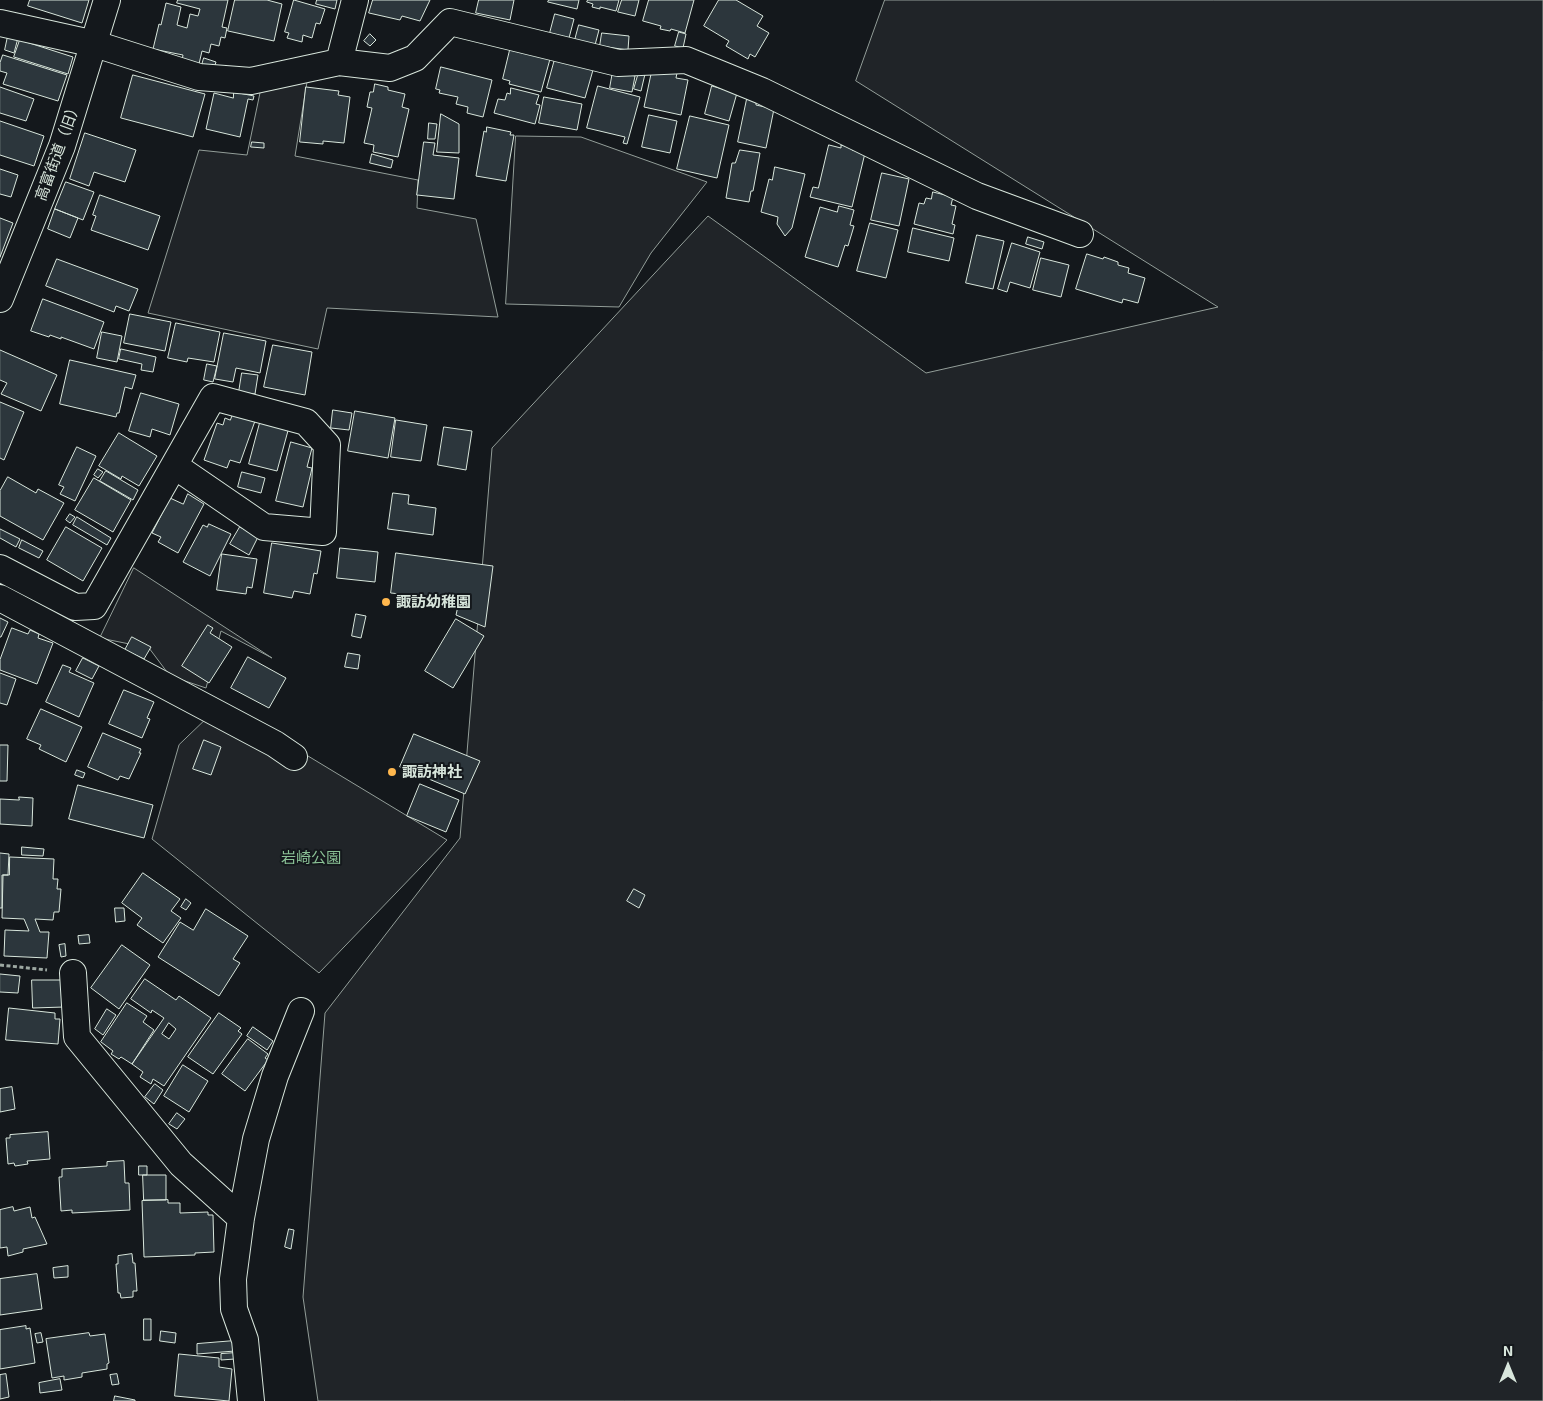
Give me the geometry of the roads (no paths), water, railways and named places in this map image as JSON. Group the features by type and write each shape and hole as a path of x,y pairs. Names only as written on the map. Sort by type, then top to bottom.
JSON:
{"street":[{"name":"高富街道（旧）","path":"0,299 62,146 107,0"},
{"path":"339,62 355,0"},
{"path":"0,23 95,44 199,78 251,81 339,62 390,68 415,58 452,11 618,63 686,60 762,91 977,196 1080,234"},
{"path":"0,568 75,607 94,606 214,397 306,422 327,445 323,532 264,527 175,466"},
{"path":"0,598 275,744 294,757"},
{"path":"73,973 77,1037 181,1164 241,1218"},
{"path":"251,1401 245,1340 234,1309 233,1279 241,1218 256,1139 274,1076 301,1011"}],"place":[{"name":"諏訪幼稚園","path":"386,602"},
{"name":"諏訪神社","path":"392,772"}],"park label":[{"name":"岩崎公園","path":"311,858"}]}
